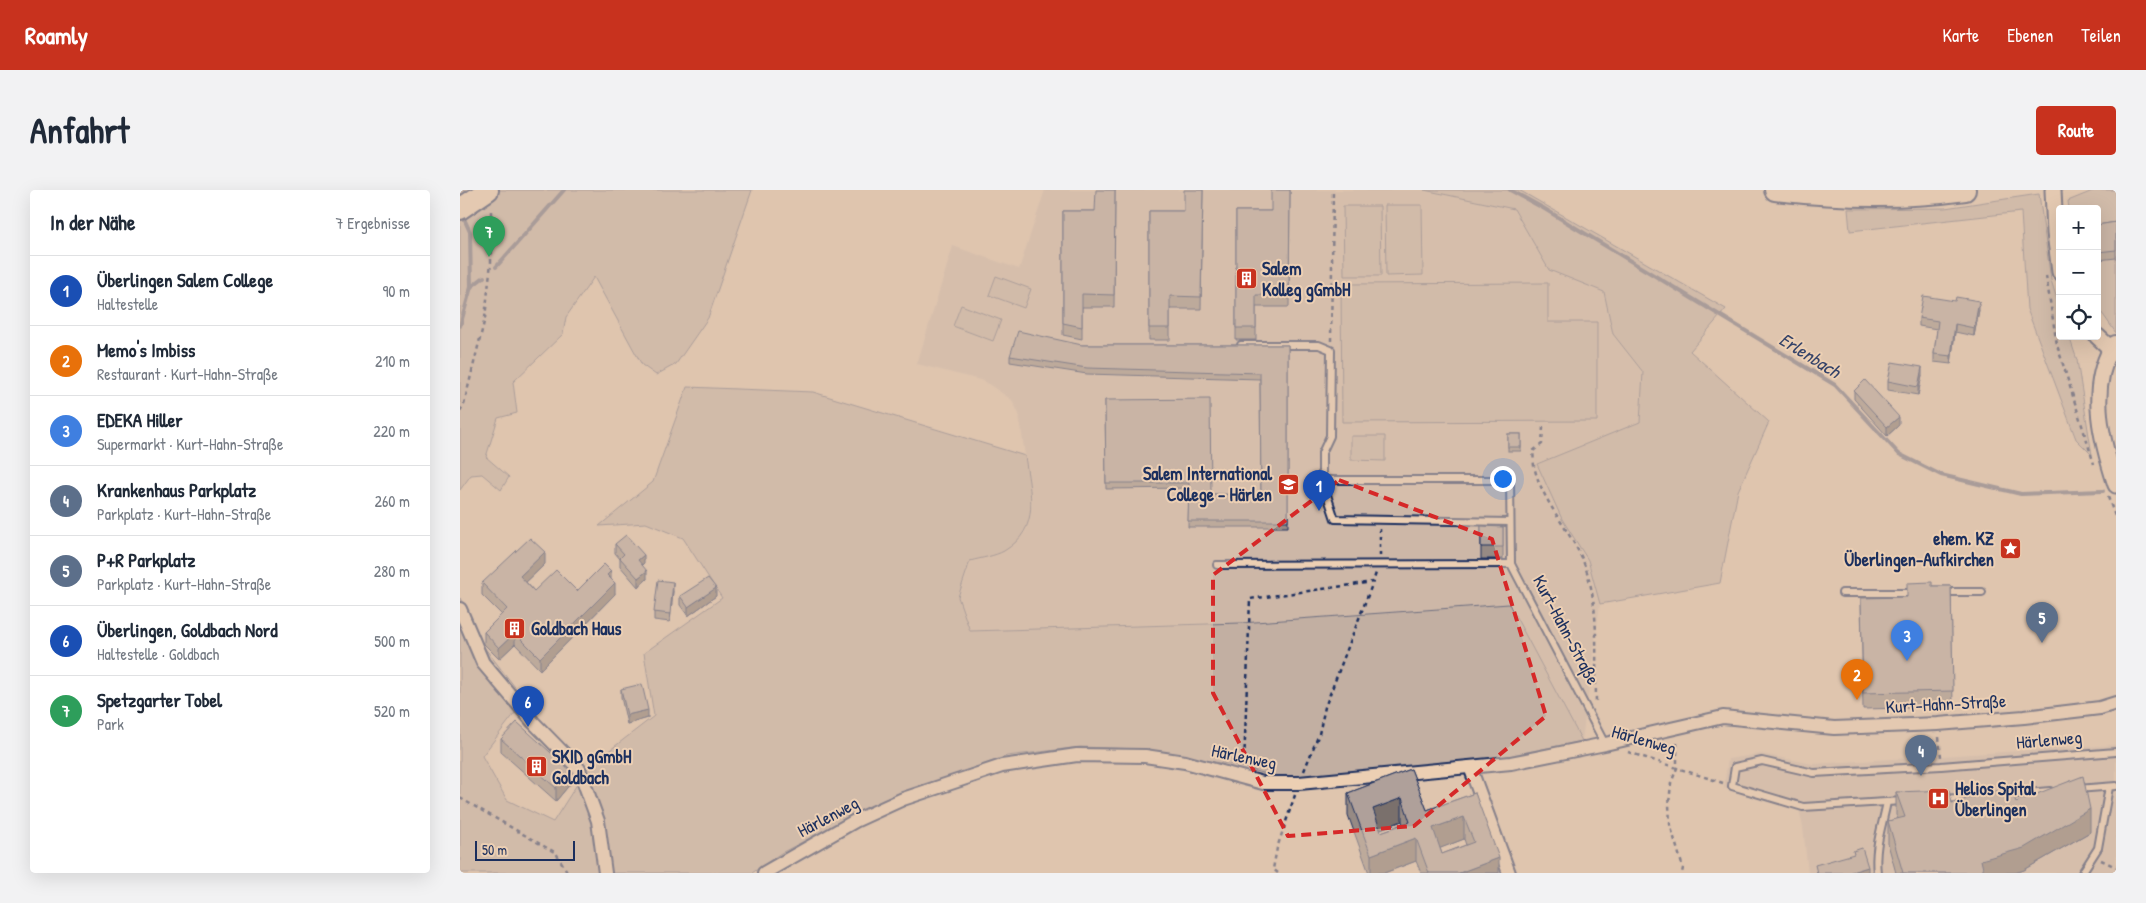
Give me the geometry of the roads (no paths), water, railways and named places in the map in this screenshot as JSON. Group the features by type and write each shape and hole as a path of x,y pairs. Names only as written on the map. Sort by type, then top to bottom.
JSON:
{"main road":[{"path":"1775,190 1876,196 1965,190"},
{"path":"460,209 490,194"}],"street":[{"path":"2052,190 2053,274"},
{"path":"2108,344 2102,369 2098,400 2112,490"},
{"path":"460,609 483,663 533,722 579,769 598,822 605,873"},
{"name":"Kurt-Hahn-Straße","path":"1605,744 1723,717 1834,728 2024,717 2100,708 2116,703"},
{"name":"Härlenweg","path":"764,873 855,821 903,799 1002,766 1077,755 1145,756 1185,762 1263,783 1298,783 1511,763 1605,744"},
{"path":"1470,767 1509,873"}],"lane":[{"path":"1231,345 1319,345 1331,350 1330,436 1322,453 1322,480 1336,520 1510,522"},
{"name":"Kurt-Hahn-Straße","path":"1322,480 1510,480 1512,564 1605,744"},
{"path":"1217,565 1512,564"},
{"path":"1936,592 1982,592"},
{"path":"1842,593 1917,593"},
{"name":"Härlenweg","path":"1887,802 1803,807 1732,786 1735,767 1762,761 1814,772 1942,766 2116,752"},
{"path":"2072,790 2112,786 2098,848 2082,873"},
{"path":"1999,795 2054,791"},
{"path":"1933,799 1989,796"},
{"path":"1877,873 1875,857 1877,838 1887,802 1915,800"}],"waterway":[{"name":"Erlenbach","path":"496,267 564,190"},
{"name":"Erlenbach","path":"1510,190 1543,208 1835,385 1899,454 1941,475 2021,494 2103,491"},
{"path":"460,326 471,287 470,232 462,214"},
{"name":"Erlenbach","path":"471,287 484,277"}],"place":[{"name":"Spetzgarter Tobel","path":"489,257"},
{"name":"Salem Kolleg gGmbH","path":"1246,279"},
{"name":"Salem International College - Härlen","path":"1288,484"},
{"name":"Überlingen Salem College","path":"1319,511"},
{"name":"ehem. KZ Überlingen-Aufkirchen","path":"2010,549"},
{"name":"Goldbach Haus","path":"515,629"},
{"name":"P+R Parkplatz","path":"2042,643"},
{"name":"EDEKA Hiller","path":"1907,661"},
{"name":"Memo's Imbiss","path":"1857,700"},
{"name":"Überlingen, Goldbach Nord","path":"528,727"},
{"name":"SKID gGmbH Goldbach","path":"536,767"},
{"name":"Krankenhaus Parkplatz","path":"1921,776"},
{"name":"Helios Spital Überlingen","path":"1939,799"}]}
